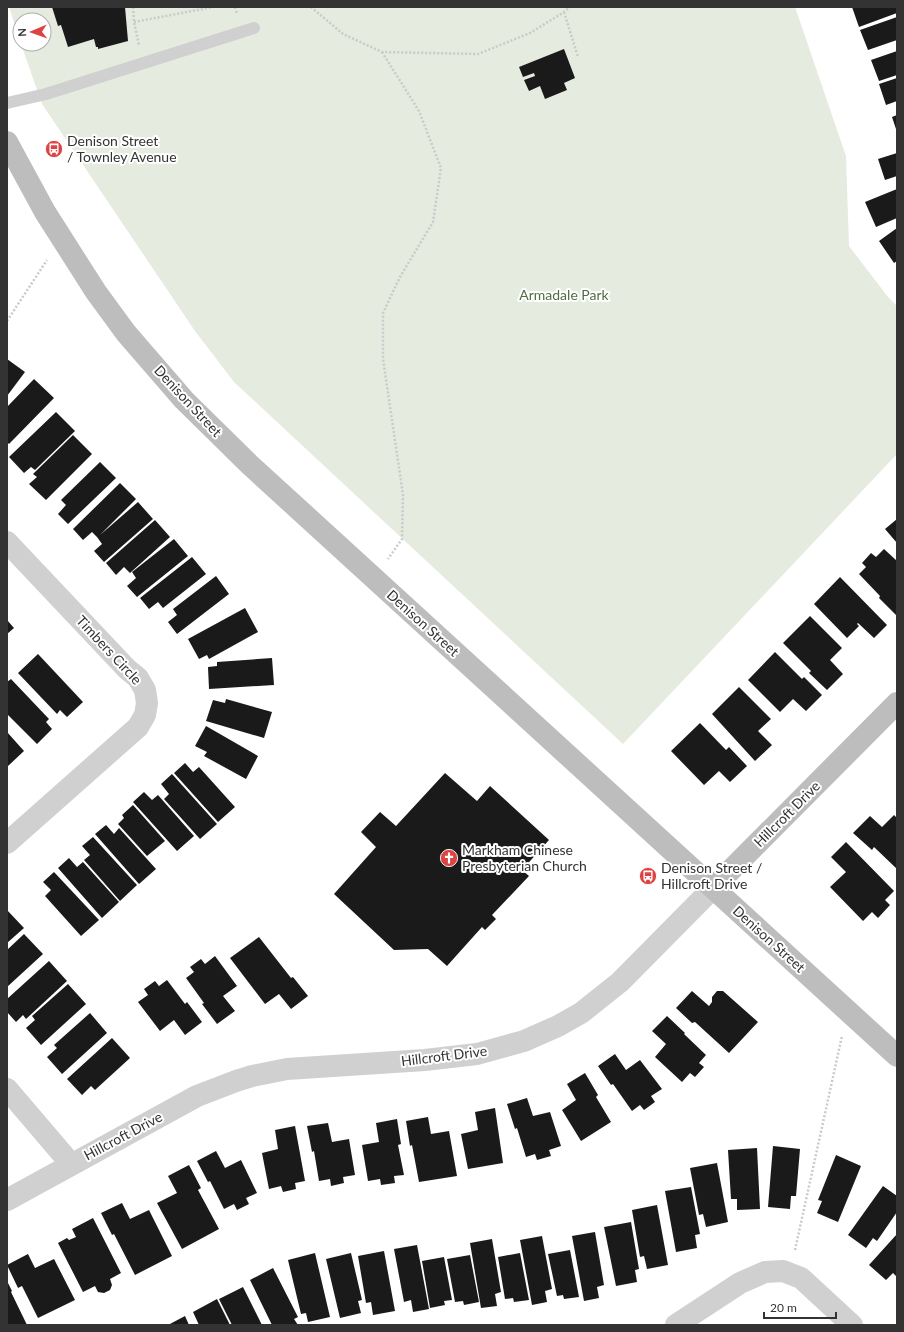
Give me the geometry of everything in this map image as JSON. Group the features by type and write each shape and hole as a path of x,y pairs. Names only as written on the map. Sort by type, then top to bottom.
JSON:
{"street":[{"name":"Denison Street","path":"7,142 45,212 96,292 126,333 184,400 249,464 897,1056"},
{"name":"Timbers Circle","path":"7,542 127,669 138,678 145,690 147,703 145,715 138,727 7,843"},
{"name":"Hillcroft Drive","path":"7,1200 197,1096 236,1081 252,1076 301,1068 450,1058 477,1054 524,1041 558,1026 580,1013 620,982 897,703"},
{"path":"7,1089 72,1164"},
{"path":"676,1325 740,1283 765,1272 783,1271 801,1278 852,1325"}],"lane":[{"path":"7,103 46,94 254,28"}],"path":[{"path":"133,7 134,22 144,63"},
{"path":"134,22 213,7"},
{"path":"311,7 343,34 382,52 478,54 530,33 570,7"},
{"path":"564,12 578,57"},
{"path":"382,52 420,111 440,168 433,222 400,277 383,313 383,359 403,495 402,539"},
{"path":"7,321 41,271"},
{"path":"791,1274 795,1247 837,1056"}],"green space":[{"name":"Armadale Park","path":"9,7 795,7 846,156 849,246 888,297 897,306 897,454 623,744 234,382 195,331 42,104 24,52 52,52 52,12 12,12 12,16"}],"building":[{"path":"52,7 125,7 128,41 98,49 94,39 68,47 61,25 58,26"},
{"path":"852,7 897,7 897,13 859,27"},
{"path":"897,17 897,40 868,50 860,30"},
{"path":"564,49 575,78 564,83 567,90 545,99 540,86 529,91 524,80 535,76 534,73 523,77 519,67"},
{"path":"897,51 897,75 879,81 871,60"},
{"path":"897,78 897,101 886,105 879,84"},
{"path":"897,115 897,132 892,117"},
{"path":"897,153 897,176 885,180 878,159"},
{"path":"897,189 897,218 876,227 865,202"},
{"path":"897,228 897,261 894,263 879,241"},
{"path":"7,359 25,372 7,396"},
{"path":"34,379 54,398 9,444 7,442 7,407"},
{"path":"56,412 75,431 35,470 31,467 24,473 9,457"},
{"path":"73,435 92,454 46,500 29,484 37,477 33,474"},
{"path":"100,462 116,478 68,524 58,514 66,505 61,500"},
{"path":"120,483 136,499 100,535 138,502 153,519 104,562 94,551 102,544 97,537 92,532 83,540 73,529"},
{"path":"897,519 897,543 885,529"},
{"path":"155,520 170,537 130,573 124,567 116,575 106,563"},
{"path":"174,539 188,556 137,597 127,586 136,578 132,572"},
{"path":"884,549 897,561 897,616 879,598 880,596 859,574 866,567 862,563 871,553 876,557"},
{"path":"192,557 206,574 163,608 158,602 149,609 140,598"},
{"path":"216,576 229,594 177,634 168,622 177,615 173,609"},
{"path":"840,577 887,625 874,638 858,623 857,624 859,626 847,638 814,604"},
{"path":"245,608 258,632 209,659 207,655 199,659 188,639"},
{"path":"810,616 842,648 830,660 843,674 827,690 809,673 811,671 783,643"},
{"path":"7,620 14,628 7,634"},
{"path":"775,652 802,679 804,677 822,695 806,711 793,699 780,712 748,680"},
{"path":"38,654 83,702 67,717 60,710 57,714 18,673"},
{"path":"272,658 274,685 209,689 208,667 217,666 217,662"},
{"path":"11,679 49,719 46,722 52,729 37,744 7,714 7,682"},
{"path":"739,687 771,719 758,731 772,745 755,761 712,714"},
{"path":"226,699 272,712 264,738 206,721 213,700 225,703"},
{"path":"700,723 726,750 729,747 747,766 730,782 719,771 704,785 671,751"},
{"path":"206,726 258,756 246,779 204,756 207,752 195,746"},
{"path":"7,732 24,751 8,766 7,765"},
{"path":"185,763 193,772 199,767 235,807 218,822 174,773"},
{"name":"Markham Chinese Presbyterian Church","path":"445,773 477,801 490,786 549,840 522,870 529,876 492,915 496,919 485,930 482,927 447,966 428,949 394,950 334,894 376,847 361,832 380,812 396,826"},
{"path":"172,774 217,824 200,839 164,799 169,794 161,784"},
{"path":"144,792 152,800 158,795 194,836 177,851 133,802"},
{"path":"133,805 165,841 147,856 118,824 124,818 122,815"},
{"path":"894,815 897,818 897,869 874,847 872,850 853,833 870,816 882,827"},
{"path":"106,825 114,834 119,828 156,869 139,884 95,834"},
{"path":"93,837 137,885 120,901 84,860 90,855 82,846"},
{"path":"846,842 894,891 885,900 890,905 878,918 872,912 863,921 830,887 846,872 831,857"},
{"path":"69,858 77,867 83,862 119,902 102,918 58,868"},
{"path":"54,872 99,920 81,936 45,896 51,890 43,882"},
{"path":"7,910 24,928 7,943"},
{"path":"24,934 43,954 7,987 7,950"},
{"path":"259,937 291,978 293,977 308,996 291,1009 279,994 265,1004 230,958"},
{"path":"215,956 237,986 223,996 235,1011 217,1024 202,1004 204,1003 186,978 194,972 190,967 201,959 205,964"},
{"path":"49,961 67,981 26,1019 23,1015 16,1022 7,1012 7,999"},
{"path":"167,980 185,1004 187,1002 202,1022 185,1035 174,1020 160,1031 138,1002 148,995 144,989 155,981 159,986"},
{"path":"68,984 86,1004 41,1045 26,1028 35,1020 32,1016"},
{"path":"692,991 709,1006 712,1002 712,997 717,991 723,991 758,1022 729,1053 695,1022 692,1023 676,1008"},
{"path":"90,1013 107,1033 62,1074 47,1057 57,1048 54,1045"},
{"path":"667,1016 706,1055 699,1063 704,1067 695,1077 690,1073 682,1082 655,1057 666,1044 652,1031"},
{"path":"112,1038 130,1058 95,1090 91,1086 82,1095 67,1079"},
{"path":"615,1054 626,1070 640,1060 662,1089 651,1096 655,1102 644,1110 640,1105 632,1111 598,1066"},
{"path":"585,1073 598,1095 596,1097 611,1122 581,1141 562,1110 576,1100 567,1084"},
{"path":"527,1098 533,1116 550,1112 561,1146 549,1150 551,1156 537,1160 535,1154 526,1157 517,1128 515,1129 507,1104"},
{"path":"495,1108 503,1163 468,1169 461,1134 478,1130 475,1112"},
{"path":"428,1117 431,1134 449,1131 457,1176 419,1182 412,1145 410,1146 406,1121"},
{"path":"397,1119 401,1144 398,1145 404,1175 394,1176 395,1183 381,1185 380,1179 368,1181 362,1145 379,1142 376,1123"},
{"path":"328,1123 332,1142 349,1139 355,1175 343,1177 344,1183 331,1186 330,1179 319,1181 314,1151 312,1152 307,1126"},
{"path":"295,1126 305,1181 295,1183 296,1189 283,1192 281,1186 269,1189 262,1153 278,1149 275,1130"},
{"path":"773,1146 800,1149 796,1196 791,1196 790,1209 768,1207"},
{"path":"757,1148 760,1209 737,1210 737,1199 731,1199 728,1150"},
{"path":"216,1151 225,1168 241,1160 257,1193 246,1198 249,1204 237,1210 234,1204 224,1209 210,1181 208,1182 197,1161"},
{"path":"836,1155 861,1166 838,1222 817,1213 822,1201 818,1200"},
{"path":"717,1163 728,1222 706,1227 703,1214 699,1215 690,1168"},
{"path":"189,1165 201,1188 198,1190 219,1229 182,1249 157,1203 177,1193 168,1176"},
{"path":"883,1186 897,1196 897,1212 877,1241 873,1238 866,1248 848,1235"},
{"path":"691,1187 700,1234 695,1235 697,1248 676,1252 665,1191"},
{"path":"122,1203 130,1219 149,1210 172,1256 135,1275 114,1234 112,1235 101,1213"},
{"path":"657,1205 668,1265 647,1269 644,1256 640,1257 632,1210"},
{"path":"93,1218 121,1273 110,1279 112,1285 110,1290 104,1293 98,1292 95,1286 83,1292 58,1243 67,1238 69,1240 76,1237 72,1229"},
{"path":"631,1222 639,1269 635,1270 637,1282 616,1286 604,1227"},
{"path":"595,1232 604,1285 597,1287 599,1298 584,1301 572,1236"},
{"path":"897,1234 897,1275 896,1276 893,1273 886,1280 869,1265"},
{"path":"542,1236 552,1289 545,1291 547,1302 532,1305 520,1240"},
{"path":"492,1239 501,1292 495,1294 497,1306 481,1308 470,1243"},
{"path":"417,1245 429,1309 413,1312 411,1300 404,1302 394,1249"},
{"path":"570,1250 579,1297 564,1299 563,1295 557,1296 548,1254"},
{"path":"384,1251 395,1311 373,1315 371,1302 366,1303 358,1256"},
{"path":"315,1253 330,1317 308,1322 306,1313 301,1314 288,1260"},
{"path":"351,1253 362,1300 358,1301 361,1313 340,1318 326,1259"},
{"path":"520,1253 529,1300 514,1302 513,1298 505,1299 498,1257"},
{"path":"28,1254 35,1268 54,1259 75,1300 38,1318 22,1286 18,1288 7,1265"},
{"path":"470,1255 479,1302 464,1305 463,1301 455,1302 447,1259"},
{"path":"444,1257 452,1300 444,1301 445,1305 430,1308 422,1261"},
{"path":"273,1268 298,1317 294,1319 298,1325 272,1325 250,1280"},
{"path":"7,1281 12,1291 11,1292 27,1325 7,1325"},
{"path":"243,1287 262,1325 232,1325 219,1299"},
{"path":"217,1299 230,1325 199,1325 193,1312"},
{"path":"185,1316 189,1325 168,1325"}],"place":[{"name":"Denison Street / Townley Avenue","path":"54,149"},
{"name":"Markham Chinese Presbyterian Church","path":"449,858"},
{"name":"Denison Street / Hillcroft Drive","path":"648,876"}]}
